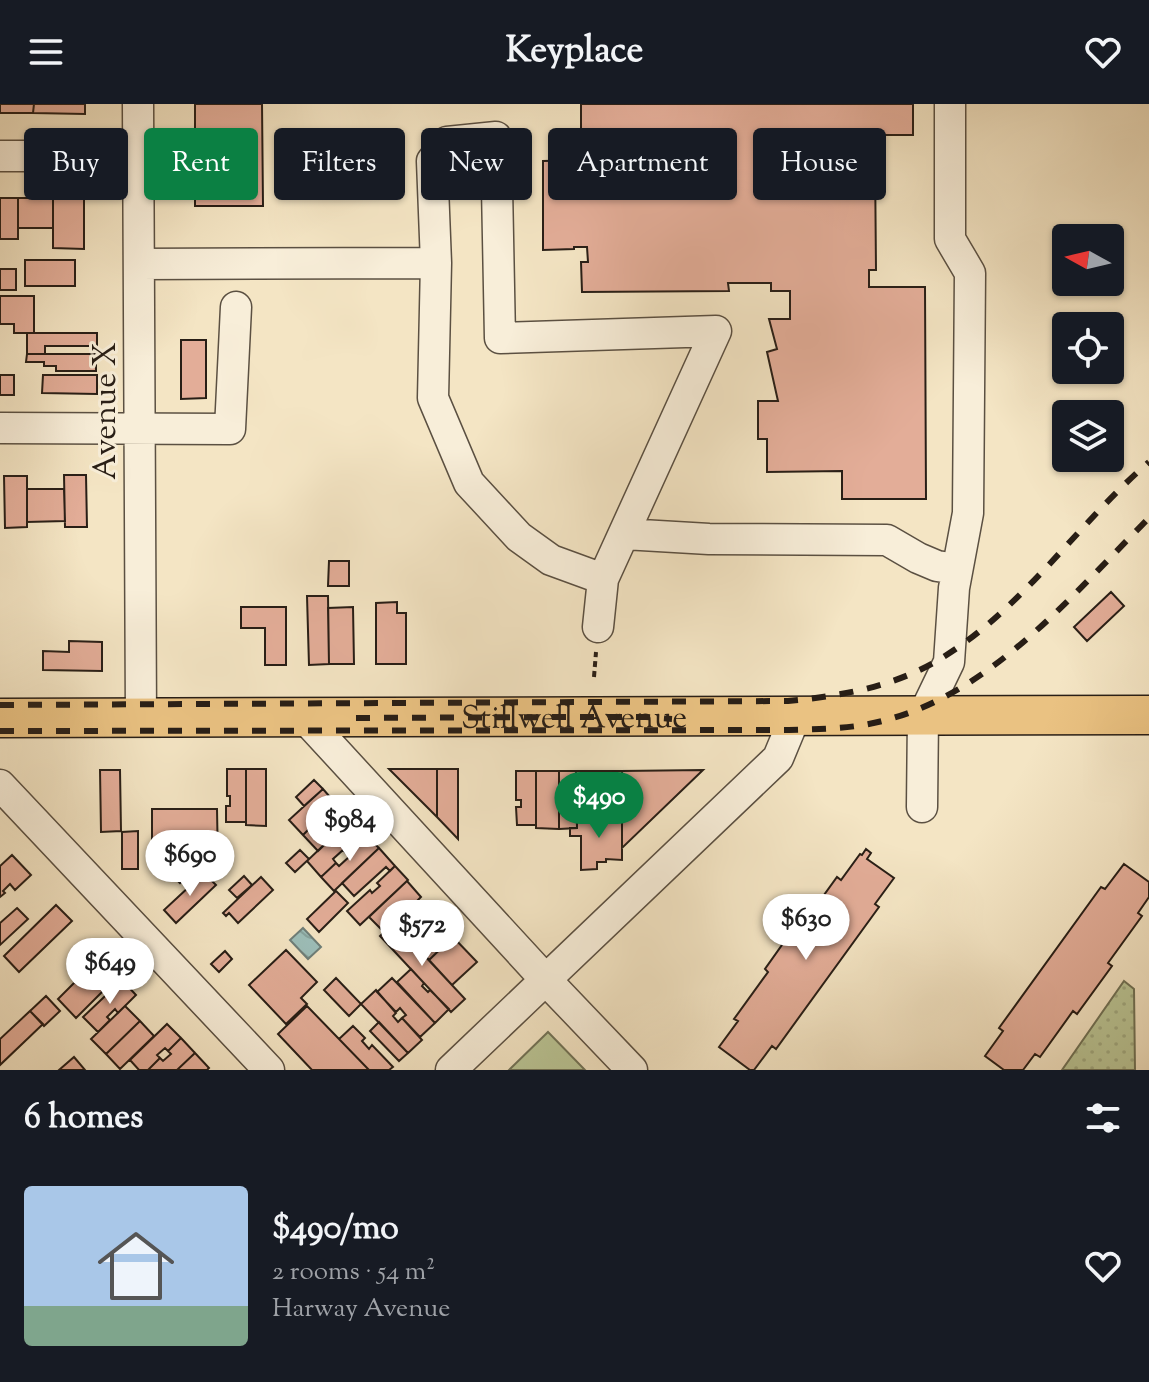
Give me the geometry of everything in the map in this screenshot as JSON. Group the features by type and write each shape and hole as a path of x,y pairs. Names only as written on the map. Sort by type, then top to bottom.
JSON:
{"main road":[{"name":"Stillwell Avenue","path":"0,718 1149,715"}],"street":[{"name":"Avenue X","path":"138,104 141,718"},
{"path":"922,807 923,716 949,662 954,588 968,513 970,273 950,239 950,104"},
{"path":"598,627 603,579 716,331 500,338 496,137 447,142 432,161 436,263 433,398 469,483 519,537 551,560 603,579"},
{"path":"0,156 139,156"},
{"path":"139,264 436,263"},
{"path":"0,428 230,429 236,307"},
{"path":"624,534 709,539 887,540 937,566 957,569"},
{"path":"304,717 632,1070"},
{"path":"451,1070 778,758 795,717"},
{"path":"0,785 269,1070"}],"green space":[{"path":"1124,981 1134,989 1135,1070 1062,1070"},
{"path":"548,1032 585,1070 509,1070"}],"water":[{"path":"303,928 321,947 308,959 290,940"}],"building":[{"path":"0,104 34,104 33,113 0,113"},
{"path":"34,104 85,104 85,114 33,113"},
{"path":"195,104 262,104 263,206 195,206 195,200 258,200 258,128 195,128"},
{"path":"581,104 913,104 913,135 886,135 886,128 753,128 753,200 875,200 876,270 869,270 869,287 925,287 926,499 842,499 842,471 767,472 767,439 758,439 758,401 778,401 767,352 777,349 769,319 790,319 790,291 771,291 771,283 728,283 729,291 582,292 581,262 588,262 587,247 543,250 543,161 548,161 548,200 737,200 737,128 581,128"},
{"path":"0,198 18,198 18,239 0,239"},
{"path":"18,198 53,200 53,228 18,228"},
{"path":"53,200 84,200 84,249 53,248"},
{"path":"25,260 75,260 75,286 25,286"},
{"path":"0,269 16,269 16,290 0,290"},
{"path":"0,296 34,296 34,333 14,333 14,324 0,324"},
{"path":"27,333 97,333 97,346 45,346 45,354 27,354"},
{"path":"181,340 206,340 206,398 181,399"},
{"path":"27,354 96,354 96,371 56,371 56,366 44,366 44,362 26,362"},
{"path":"0,375 14,375 14,395 0,395"},
{"path":"43,375 97,375 97,394 42,393"},
{"path":"64,475 86,475 87,527 65,527"},
{"path":"4,476 27,476 27,527 5,528"},
{"path":"27,489 64,489 65,521 27,522"},
{"path":"329,561 349,561 349,586 328,586"},
{"path":"1111,592 1124,606 1087,641 1074,627"},
{"path":"307,596 328,596 329,664 309,665"},
{"path":"397,602 397,613 406,613 406,664 376,664 376,603"},
{"path":"241,607 286,607 286,665 265,665 265,628 241,628"},
{"path":"353,607 354,664 329,664 328,608"},
{"path":"69,641 102,642 102,671 43,670 43,651 69,652"},
{"path":"227,769 246,769 246,822 226,822 226,806 230,806"},
{"path":"246,769 266,769 266,826 246,825"},
{"path":"389,769 437,769 437,817"},
{"path":"437,769 458,769 458,839 437,817"},
{"path":"100,770 120,770 121,831 101,832"},
{"path":"703,770 622,848 622,771"},
{"path":"516,771 536,771 536,825 517,825 516,807 521,807 521,800 516,800"},
{"path":"536,771 559,771 559,829 536,828"},
{"path":"559,771 576,771 577,828 559,829"},
{"path":"576,771 622,771 622,818 577,818"},
{"path":"314,780 323,789 304,806 296,797"},
{"path":"323,789 336,804 318,821 315,818 311,821 314,824 303,835 289,820"},
{"path":"336,804 351,819 318,851 303,835 314,824 317,828 321,825 318,821"},
{"path":"152,809 217,809 218,864 200,865 180,883 152,854"},
{"path":"577,818 622,818 622,860 606,859 606,862 597,862 597,869 581,870 581,836 570,836 570,828 577,828"},
{"path":"351,819 365,835 346,853 343,850 333,859 336,863 321,877 307,861"},
{"path":"138,831 138,869 122,869 122,832"},
{"path":"365,835 379,848 334,891 321,877 336,863 339,866 350,856 346,853"},
{"path":"379,848 395,866 390,871 386,867 354,896 342,883"},
{"path":"866,849 871,853 867,859 894,878 875,904 879,907 776,1049 772,1046 754,1070 750,1070 719,1047 738,1021 734,1019 768,972 765,969 799,921 803,924 837,877 841,880"},
{"path":"300,850 309,859 295,872 286,863"},
{"path":"12,855 31,875 15,890 10,884 0,897 0,866"},
{"path":"1124,864 1149,882 1149,897 1138,913 1142,916 1108,963 1112,966 1077,1014 1073,1011 1040,1057 1035,1054 1023,1070 1004,1070 985,1056 1003,1031 999,1028 1101,887 1105,889"},
{"path":"395,866 408,880 360,925 347,911 370,890 372,893 380,886 377,883"},
{"path":"204,873 216,885 176,923 164,910"},
{"path":"244,876 252,885 237,898 229,890"},
{"path":"261,877 273,890 238,923 229,913 226,916 223,913"},
{"path":"407,881 421,897 409,909 403,907 397,913 398,919 384,932 369,917"},
{"path":"336,891 348,903 319,932 307,919"},
{"path":"56,905 72,921 19,972 4,956"},
{"path":"17,908 28,919 0,945 0,923"},
{"path":"429,911 453,937 429,960 405,934"},
{"path":"394,923 465,999 451,1012 380,936"},
{"path":"453,937 477,962 452,985 429,960"},
{"path":"286,950 317,982 301,998 307,1004 286,1024 249,985"},
{"path":"225,951 232,959 219,972 211,964"},
{"path":"105,952 124,970 76,1018 58,999"},
{"path":"411,969 424,983 422,986 449,1009 435,1023 397,982"},
{"path":"336,978 361,1004 349,1016 324,990"},
{"path":"392,978 435,1023 420,1037 402,1018 406,1015 400,1008 396,1012 377,992"},
{"path":"122,980 136,995 118,1013 115,1009 107,1017 110,1020 98,1032 83,1017"},
{"path":"376,990 396,1013 393,1016 398,1022 402,1018 422,1040 408,1053 361,1004"},
{"path":"46,996 60,1011 44,1026 30,1011"},
{"path":"125,1006 140,1021 106,1054 91,1039"},
{"path":"307,1006 369,1070 312,1070 278,1034"},
{"path":"30,1011 43,1024 0,1065 0,1039"},
{"path":"140,1021 154,1036 120,1069 106,1054"},
{"path":"379,1022 408,1053 399,1061 370,1031"},
{"path":"167,1024 181,1038 168,1051 165,1048 157,1055 160,1058 148,1070 139,1070 130,1060"},
{"path":"353,1026 365,1038 362,1041 369,1049 372,1045 393,1067 389,1070 369,1070 339,1039"},
{"path":"181,1038 195,1053 177,1070 148,1070 160,1058 163,1061 171,1054 168,1051"},
{"path":"195,1053 209,1068 207,1070 177,1070"},
{"path":"74,1057 85,1070 59,1070"}],"railway":[{"path":"0,705 788,701 847,693 904,677 970,639 1024,591 1149,462"},
{"path":"0,731 789,730 862,725 925,706 962,687 996,664 1030,637 1149,518"},
{"path":"356,718 672,719"}]}
